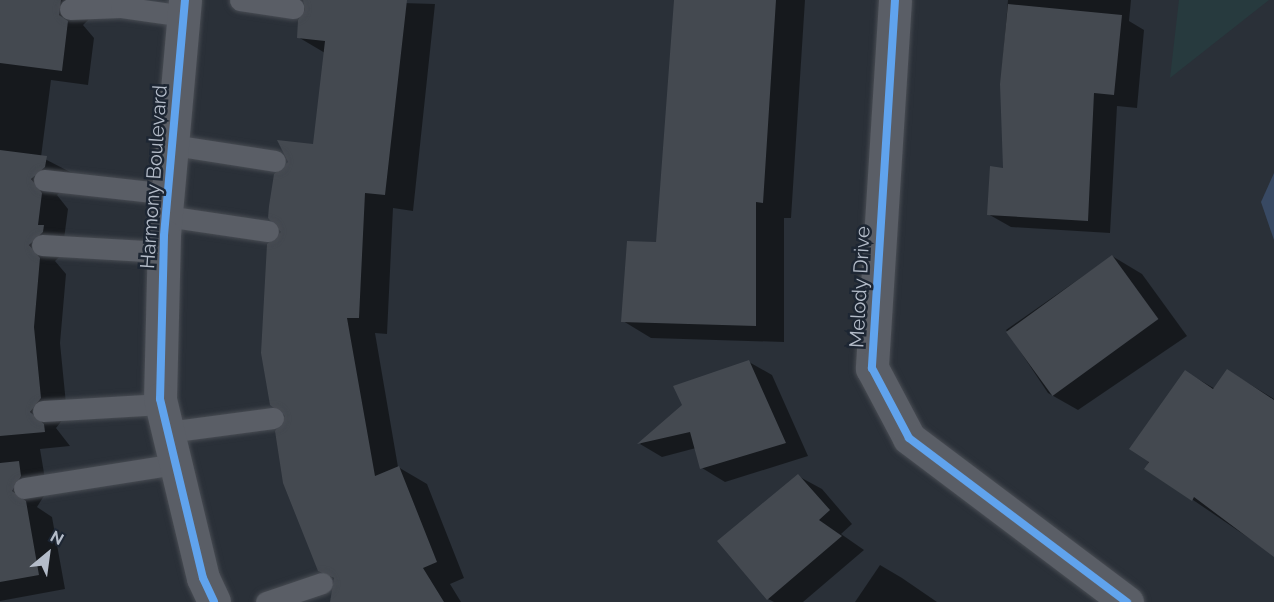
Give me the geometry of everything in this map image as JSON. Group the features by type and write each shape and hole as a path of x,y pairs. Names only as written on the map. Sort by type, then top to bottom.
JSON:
{"street":[{"name":"Melody Drive","path":"895,0 872,368 909,438 1025,531 1127,602"},
{"name":"Harmony Boulevard","path":"185,8 163,252 165,418 203,578 214,602"}],"lane":[{"path":"240,0 293,8"},
{"path":"70,9 185,8"},
{"path":"173,145 276,161"},
{"path":"44,180 167,205 268,231"},
{"path":"42,245 163,252"},
{"path":"43,411 165,418 273,418"},
{"path":"24,488 176,464"},
{"path":"266,602 322,583"}],"green space":[{"path":"1179,0 1269,0 1170,78"}],"water":[{"path":"1274,173 1274,240 1261,202"}],"building":[{"path":"0,0 61,0 59,15 68,21 62,71 0,63"},
{"path":"303,0 407,0 385,195 365,193 359,318 347,318 375,476 399,466 437,562 423,568 444,602 330,602 334,578 318,571 283,483 275,431 285,416 270,405 261,353 267,244 281,232 268,218 269,206 274,174 288,162 277,140 313,144 325,41 297,38 298,20 305,10"},
{"path":"674,0 776,0 763,203 756,202 756,326 621,322 627,241 656,242"},
{"path":"1008,4 1122,15 1114,95 1094,93 1088,221 987,215 990,166 1003,168 1000,84"},
{"path":"0,150 47,156 45,167 31,179 42,193 38,225 44,225 43,232 29,245 40,258 34,327 41,398 30,412 44,424 45,432 0,436"},
{"path":"1112,255 1158,319 1052,396 1006,332"},
{"path":"749,360 786,443 700,469 690,432 637,444 682,405 673,386"},
{"path":"1227,369 1274,400 1274,557 1194,497 1192,501 1144,469 1149,462 1129,449 1185,370 1213,389"},
{"path":"19,461 21,476 12,491 26,501 39,575 0,582 0,463"},
{"path":"798,474 830,510 819,520 842,536 767,600 717,541"}],"cycle path":[{"path":"185,0 164,236 160,399 203,578 214,602"},
{"path":"895,0 872,368 909,438 1127,602"}]}
